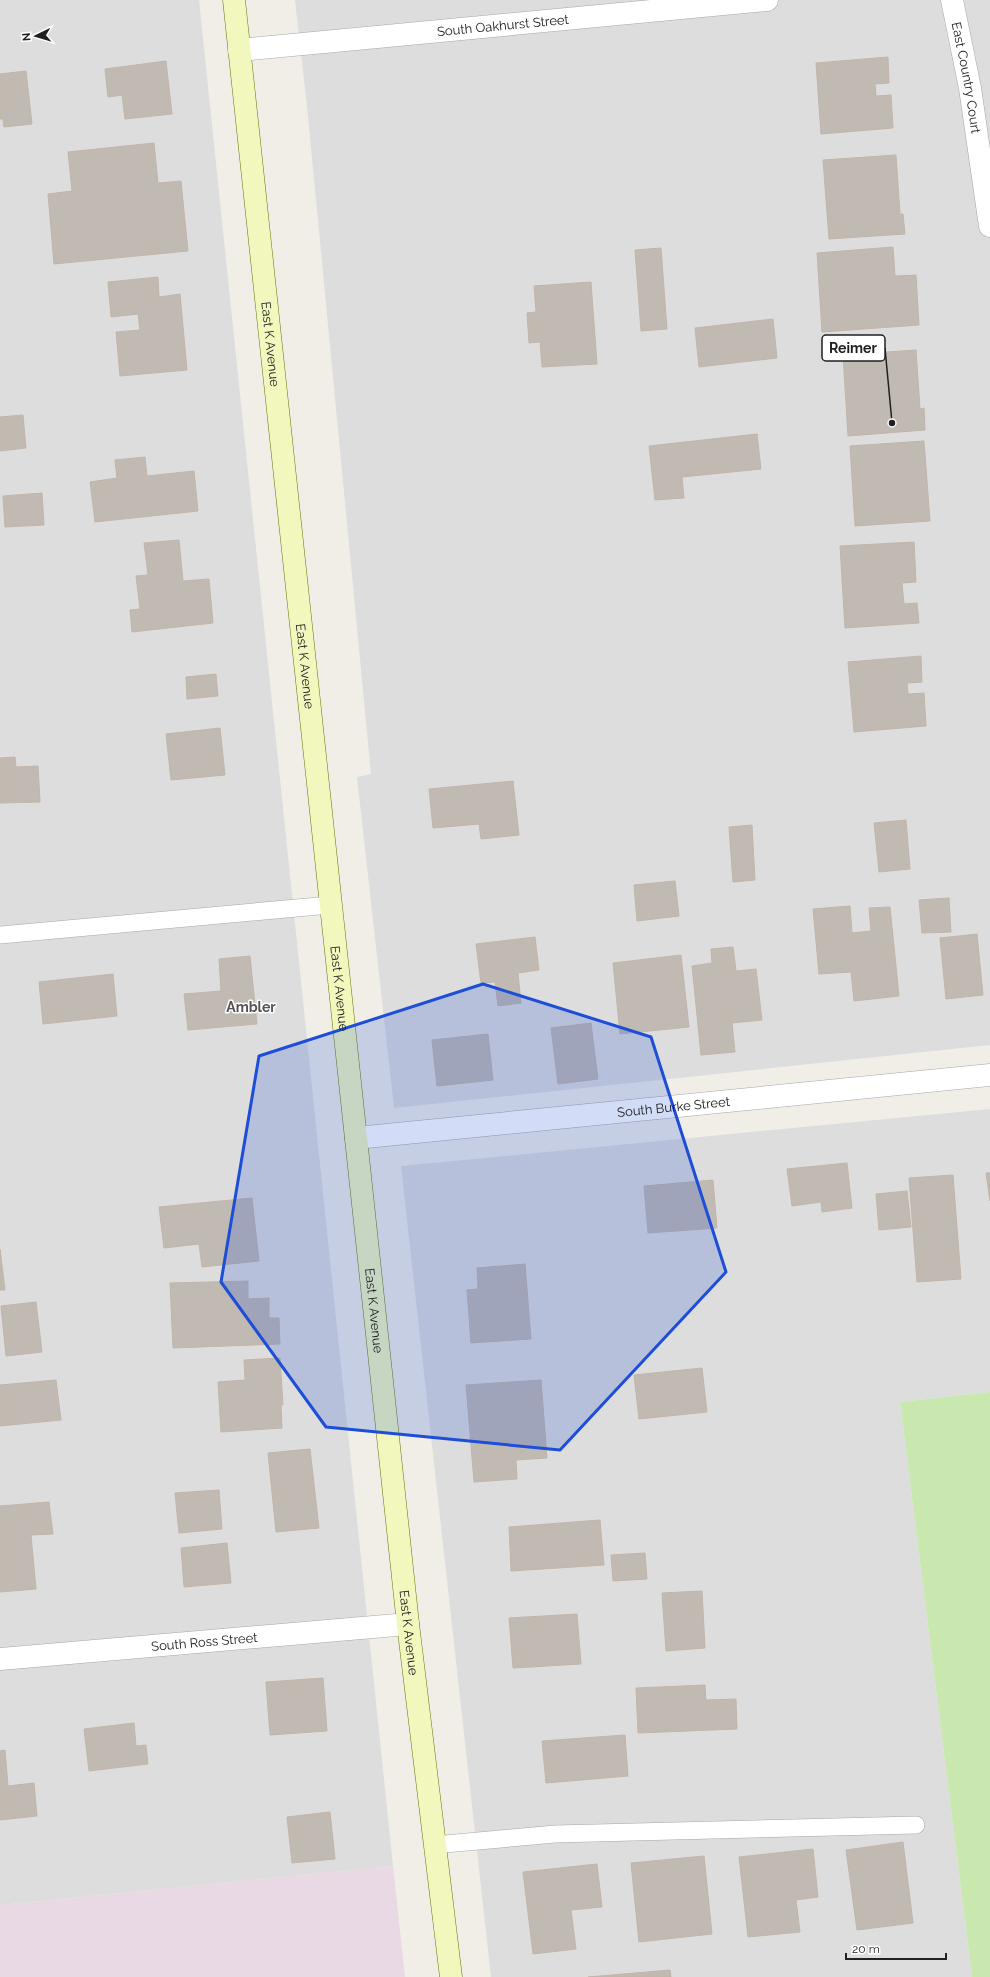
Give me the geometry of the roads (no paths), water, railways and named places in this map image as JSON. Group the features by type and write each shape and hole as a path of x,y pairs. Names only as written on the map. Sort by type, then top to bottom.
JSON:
{"street":[{"name":"East K Avenue","path":"234,0 408,1624 450,1977"},
{"name":"South Oakhurst Street","path":"239,50 767,0"},
{"name":"East Country Court","path":"952,0 970,88 990,226"},
{"name":"South Burke Street","path":"356,1138 990,1075"},
{"name":"South Ross Street","path":"0,1659 408,1624"}],"lane":[{"path":"0,935 330,905"},
{"path":"434,1846 555,1834 916,1825"}],"place":[{"name":"Reimer","path":"892,423"}],"district":[{"name":"Ambler","path":"251,1007"}]}
